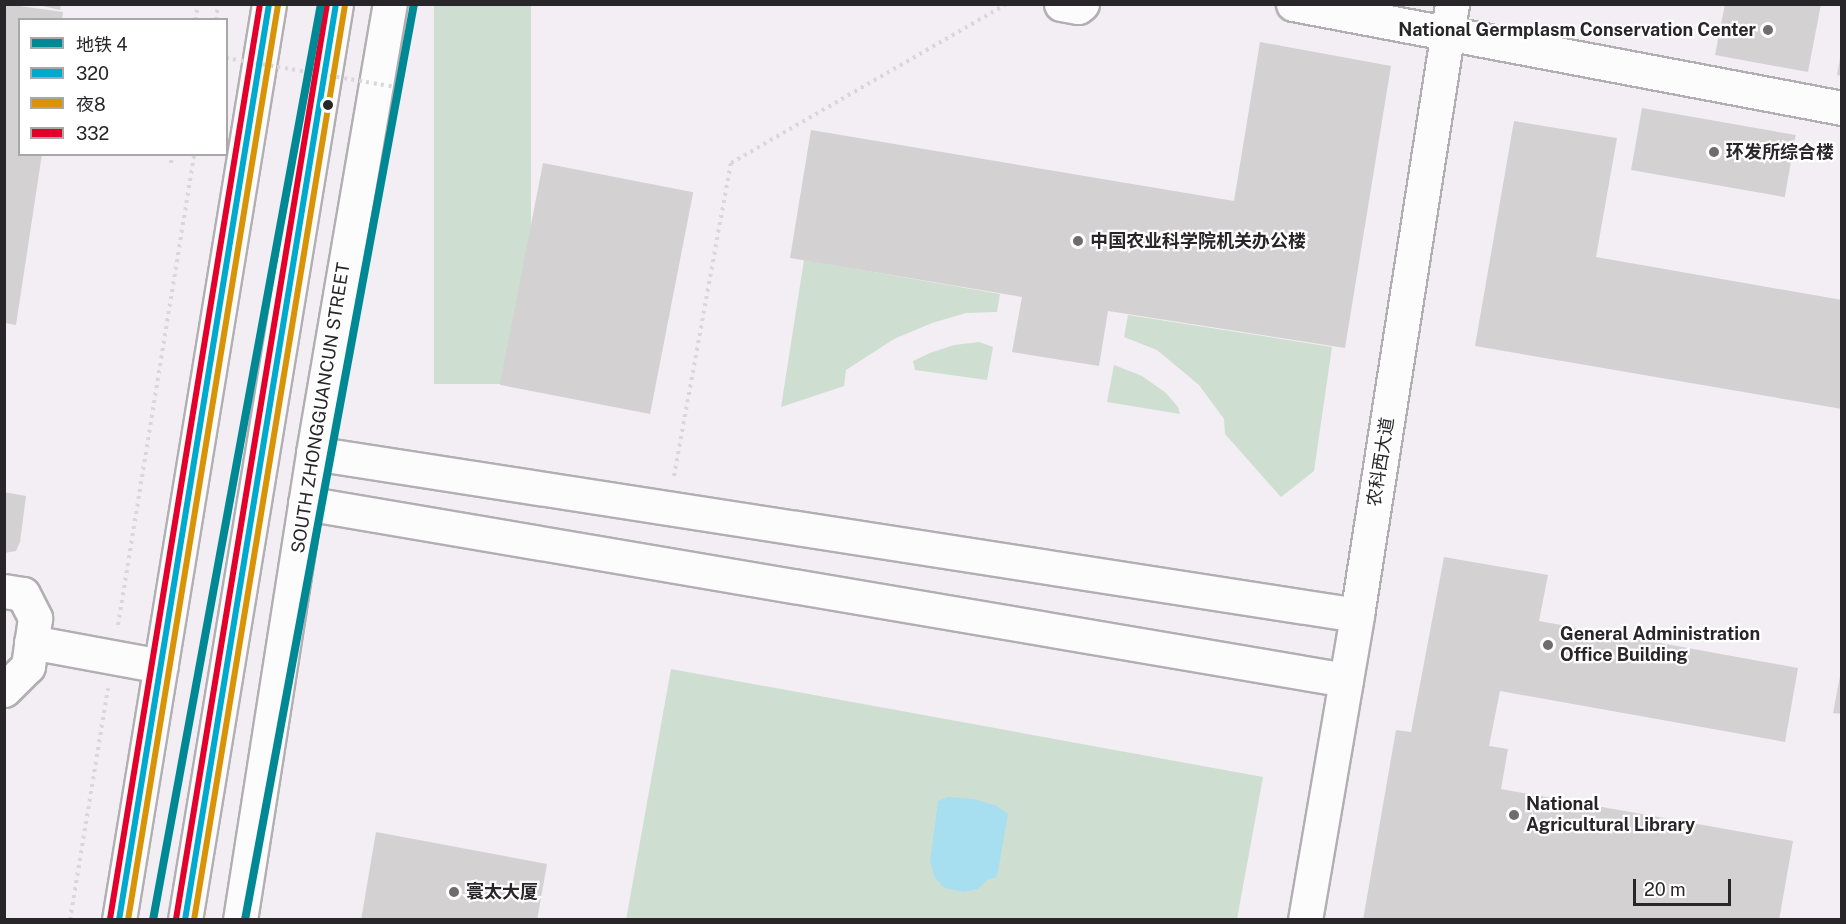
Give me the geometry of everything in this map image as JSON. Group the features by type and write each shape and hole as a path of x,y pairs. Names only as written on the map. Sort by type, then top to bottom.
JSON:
{"street":[{"path":"119,920 269,4"},
{"path":"185,920 336,4"},
{"name":"SOUTH ZHONGGUANCUN STREET","path":"240,920 313,453 390,4"},
{"path":"1061,4 1078,7 1082,4"},
{"path":"1293,4 1449,18 1842,108"},
{"name":"农科西大道","path":"1305,920 1357,615 1449,18"},
{"path":"313,453 1357,615"},
{"path":"305,503 1346,680"},
{"path":"4,591 23,594 34,618 28,666 4,690"},
{"path":"31,642 161,666"}],"path":[{"path":"668,509 731,163 1006,4"},
{"path":"228,58 401,88"},
{"path":"171,163 172,156"},
{"path":"70,920 194,156"}],"green space":[{"path":"434,5 531,5 531,384 434,384"},
{"path":"804,260 1000,294 997,312 966,313 932,323 894,339 846,370 844,386 781,407"},
{"path":"1128,315 1332,347 1314,471 1281,497 1225,434 1224,419 1199,385 1157,350 1124,337"},
{"path":"979,342 993,347 987,380 915,370 913,361 930,353 954,345"},
{"path":"1114,365 1142,376 1166,393 1178,407 1180,414 1107,402"},
{"path":"671,669 1263,777 1237,919 626,920"}],"water":[{"path":"948,797 974,799 997,806 1008,814 997,877 987,880 978,889 964,892 944,888 935,878 930,862 938,801"}],"building":[{"path":"5,4 63,12 62,18 18,18 18,156 42,156 16,325 5,323"},
{"path":"34,4 61,4 60,10"},
{"name":"National Germplasm Conservation Center","path":"1725,4 1821,4 1808,72 1715,55"},
{"name":"中国农业科学院机关办公楼","path":"1260,42 1391,66 1345,348 1108,311 1099,366 1012,352 1022,297 790,258 811,130 1234,201"},
{"path":"1840,58 1842,58 1842,76 1837,75"},
{"name":"环发所综合楼","path":"1642,108 1796,135 1785,197 1631,170"},
{"path":"1514,121 1617,138 1596,257 1842,300 1842,409 1475,346"},
{"path":"543,163 693,192 650,414 500,385"},
{"path":"4,492 26,496 20,542 16,551 4,553"},
{"path":"1444,557 1548,575 1539,621 1798,668 1785,742 1500,691 1489,746 1508,749 1501,789 1793,841 1779,920 1363,920 1396,730 1411,732"},
{"path":"1840,676 1842,676 1842,714 1833,713"},
{"name":"寰太大厦","path":"376,832 547,864 537,920 361,920"}],"metro line":[{"name":"4","path":"153,920 321,4"},
{"name":"4","path":"245,920 414,4"}],"transit line":[{"name":"332","path":"110,919 260,4"},
{"name":"320","path":"119,920 269,4"},
{"name":"332","path":"176,919 327,4"},
{"name":"320","path":"185,920 336,4"},
{"name":"夜8","path":"128,920 278,5"},
{"name":"夜8","path":"194,920 345,5"}],"place":[{"name":"National Germplasm Conservation Center","path":"1768,30"},
{"name":"环发所综合楼","path":"1714,152"},
{"name":"中国农业科学院机关办公楼","path":"1078,241"},
{"name":"General Administration Office Building","path":"1548,645"},
{"name":"National Agricultural Library","path":"1514,815"},
{"name":"寰太大厦","path":"454,892"}]}
